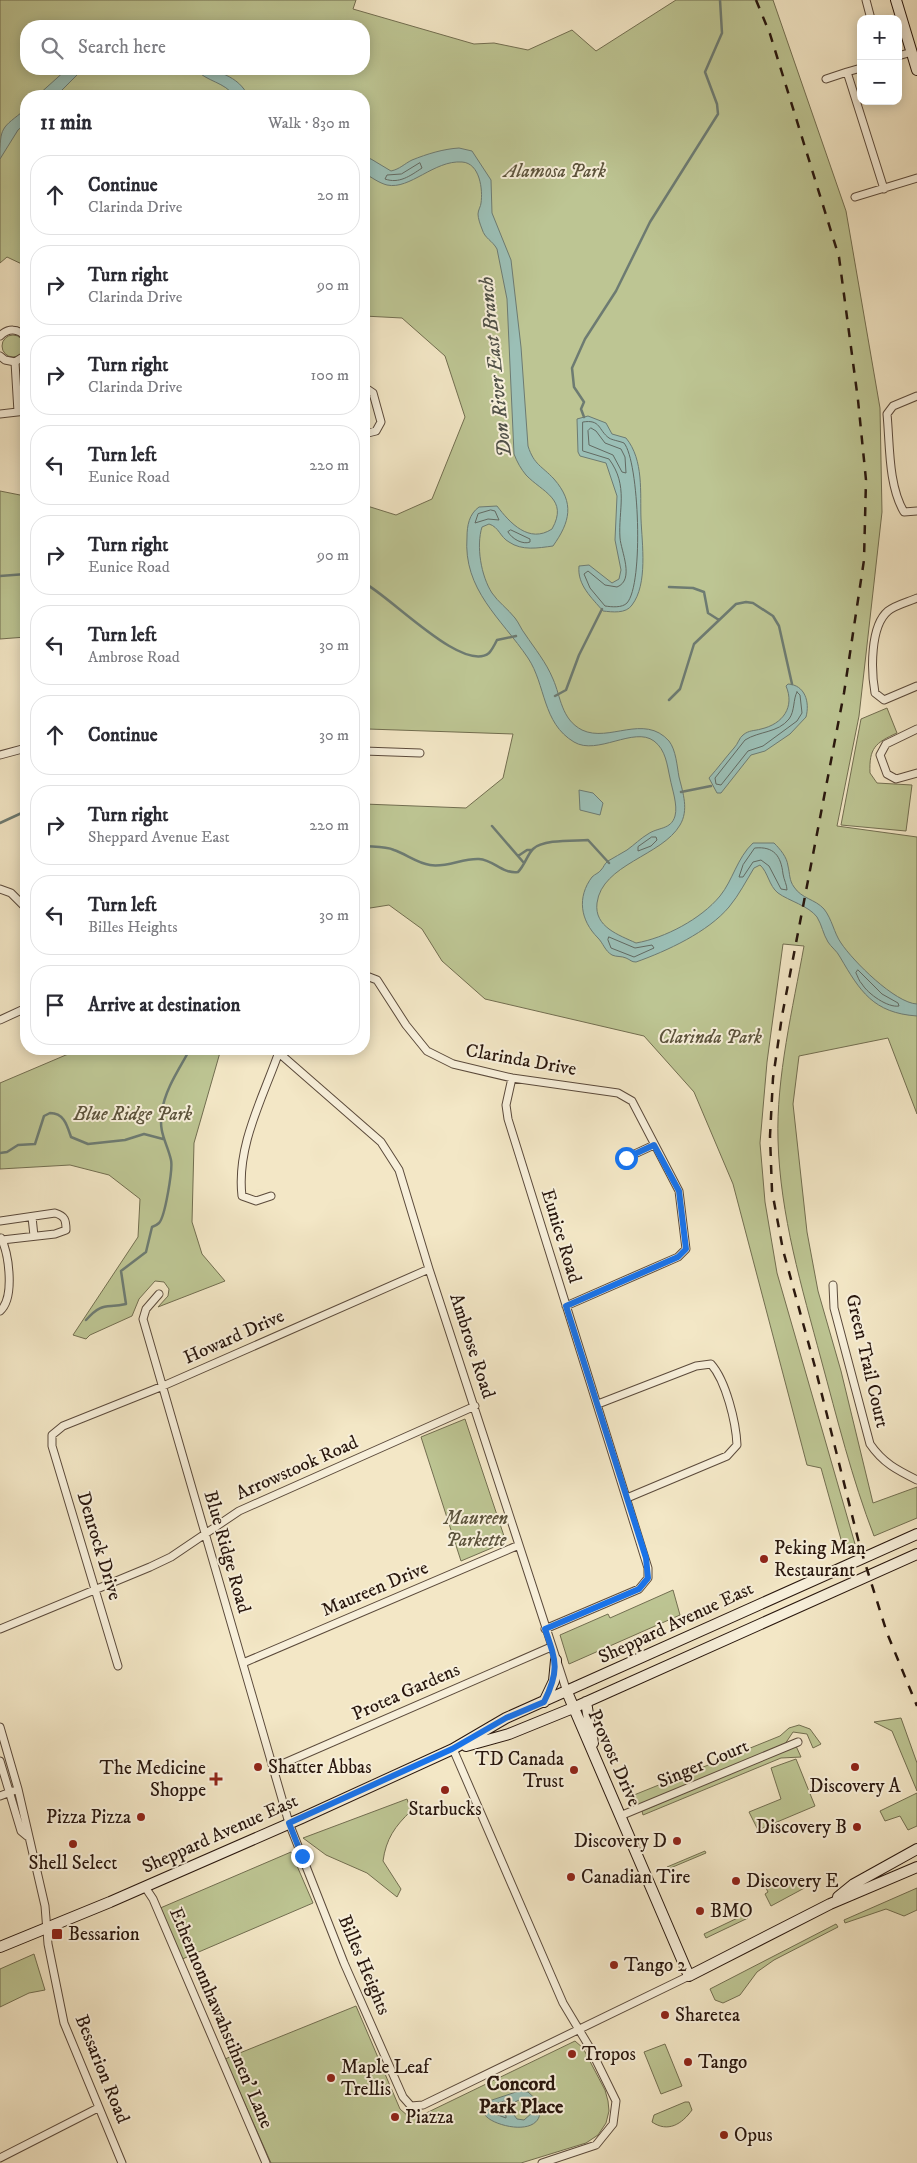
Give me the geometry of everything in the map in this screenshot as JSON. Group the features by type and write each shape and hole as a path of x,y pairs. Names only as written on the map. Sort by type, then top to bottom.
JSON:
{"main road":[{"path":"897,0 917,70"},
{"name":"Sheppard Avenue East","path":"0,1947 145,1887 289,1823 452,1749 506,1718 917,1534"},
{"name":"Sheppard Avenue East","path":"452,1749 509,1734 573,1708 917,1554"},
{"path":"544,1702 554,1682 556,1660"},
{"name":"Provost Drive","path":"567,1692 689,1976"},
{"path":"586,1702 594,1754"},
{"path":"830,1904 854,1884 917,1849"},
{"path":"689,1976 830,1904 917,1867"}],"street":[{"path":"866,0 870,15"},
{"path":"902,55 912,52"},
{"path":"826,79 857,69"},
{"path":"847,72 884,189"},
{"path":"855,197 917,178"},
{"path":"0,336 12,330 20,332"},
{"path":"0,356 5,360 15,362 20,359"},
{"path":"0,414 18,412 15,362"},
{"path":"370,391 373,393 381,422 376,431 370,432"},
{"path":"917,396 893,406 887,414 891,464 898,502 904,512 917,511"},
{"path":"917,598 890,609 879,620 871,669 875,693 884,700 917,686"},
{"path":"917,729 886,744 880,755 886,774 896,779 917,773"},
{"path":"0,745 1,755 20,750"},
{"path":"370,751 420,753"},
{"path":"0,890 11,893 20,902"},
{"name":"Clarinda Drive","path":"370,977 377,980 406,1025 428,1051 453,1064 512,1078 618,1093 632,1101 679,1191 686,1249 678,1257 566,1306"},
{"path":"0,1020 20,1011"},
{"path":"271,1196 256,1202 242,1196 240,1178 250,1129 278,1055"},
{"name":"Ambrose Road","path":"284,1055 381,1142 399,1170 429,1269 567,1692"},
{"name":"Eunice Road","path":"512,1078 506,1105 508,1119 646,1558 648,1578 639,1589 545,1629"},
{"path":"626,1158 654,1145"},
{"path":"0,1221 54,1213 62,1215 66,1221 66,1230 55,1234 1,1238 10,1287 6,1306 0,1311"},
{"path":"32,1217 34,1236"},
{"name":"Howard Drive","path":"52,1435 63,1426 162,1386 429,1269"},
{"name":"Green Trail Court","path":"834,1284 834,1308 870,1444 880,1459 893,1469 917,1480"},
{"name":"Blue Ridge Road","path":"159,1294 146,1309 143,1319 289,1823"},
{"path":"598,1404 696,1366 711,1364 718,1372 736,1428 737,1445 727,1456 627,1498"},
{"name":"Arrowstook Road","path":"0,1629 171,1557 239,1511 475,1406"},
{"name":"Denrock Drive","path":"52,1435 52,1446 118,1666"},
{"name":"Maureen Drive","path":"243,1664 519,1545"},
{"name":"Protea Gardens","path":"273,1768 551,1647"},
{"path":"0,1726 28,1829 27,1836"},
{"name":"Singer Court","path":"620,1816 798,1742"},
{"path":"452,1749 563,2003 613,2091 616,2100 613,2124 596,2145 542,2163"},
{"path":"0,1761 21,1831 27,1836"},
{"path":"0,1796 18,1789"},
{"name":"Billes Heights","path":"289,1823 344,1963 402,2094 411,2106 423,2105 578,2028"},
{"name":"Bessarion Road","path":"27,1836 46,1906 48,1944 64,2023 122,2163"},
{"name":"Ethennonnhawahstihnen' Lane","path":"145,1887 153,1899 266,2163"},
{"path":"578,2028 689,1976"},
{"path":"2,2159 98,2108"}],"green space":[{"path":"0,0 356,0 353,9 474,44 494,43 528,50 572,30 596,51 676,0 773,0 846,211 880,408 882,512 859,716 837,826 917,837 917,1114 888,1038 799,1056 793,1104 807,1232 818,1291 841,1371 873,1503 917,1487 917,1518 874,1536 839,1426 787,1224 780,1168 778,1116 782,1067 804,946 783,944 767,1062 760,1143 765,1202 777,1273 855,1544 844,1550 821,1468 807,1465 733,1184 694,1092 644,1036 485,999 442,961 422,929 389,905 370,908 370,804 466,808 503,778 513,734 370,729 370,507 396,515 432,499 465,417 445,356 402,318 370,316 370,90 20,90 20,263 7,257 0,263"},
{"path":"13,335 20,338 20,354 13,357 5,354 2,346 5,338"},
{"path":"0,491 20,495 20,637 0,639"},
{"path":"887,708 897,733 883,740 875,747 872,752 870,773 877,783 912,785 906,831 841,825 861,719"},
{"name":"Blue Ridge Park","path":"66,1055 219,1055 194,1143 192,1222 202,1254 225,1281 158,1307 168,1296 169,1289 164,1282 155,1281 139,1299 132,1316 90,1335 86,1339 73,1335 138,1237 140,1199 109,1175 70,1165 0,1169 0,1083"},
{"name":"Maureen Parkette","path":"465,1419 506,1542 461,1561 421,1437"},
{"path":"673,1590 680,1615 569,1664 560,1635 608,1614 610,1618"},
{"path":"901,1718 917,1763 917,1791 892,1731 874,1722"},
{"path":"799,1725 810,1729 821,1744 813,1748 807,1734 793,1732 785,1744 639,1808 634,1795 780,1736 789,1728"},
{"path":"796,1746 801,1757 781,1758 643,1815 642,1811"},
{"path":"796,1759 815,1806 758,1830 749,1812 781,1799 771,1768"},
{"path":"917,1793 917,1826 908,1830 900,1816 885,1821 880,1811"},
{"path":"407,1799 411,1811 392,1833 386,1846 383,1861 401,1889 397,1897 367,1873 326,1855 303,1838"},
{"path":"705,1851 706,1853 668,1869 667,1867"},
{"path":"291,1852 313,1903 180,1960 158,1909"},
{"path":"807,1877 810,1885 771,1906 765,1894 768,1892 766,1888 778,1881 781,1888"},
{"path":"917,1888 917,1910 904,1916 886,1909 845,1923 844,1920"},
{"path":"746,1914 748,1918 706,1938 704,1934"},
{"path":"836,1924 838,1927 774,1960 757,1972 740,1995 723,2003 715,2000 710,1989"},
{"path":"34,1954 45,1990 29,1993 0,2007 0,1969"},
{"path":"356,2006 400,2109 408,2116 420,2116 575,2041 583,2048 605,2090 609,2111 606,2123 598,2135 586,2143 521,2163 271,2163 225,2059"},
{"path":"665,2044 682,2086 661,2094 644,2052"},
{"path":"689,2102 692,2110 679,2123 664,2127 652,2122 654,2115"}],"water":[{"path":"60,75 77,75 62,90 44,90"},
{"path":"202,75 226,75 239,83 245,90 229,90"},
{"path":"20,114 20,128 0,159 2,134 11,121"},
{"name":"Don River East Branch","path":"459,148 472,151 491,180 492,213 511,260 521,347 528,446 536,461 561,488 565,496 568,512 563,529 553,546 519,547 506,540 492,525 489,524 482,527 479,543 482,570 488,586 497,599 515,618 544,661 566,714 575,725 582,730 592,733 649,729 659,733 669,741 676,758 685,807 683,819 671,836 621,869 610,879 601,890 597,903 599,918 609,929 636,943 659,937 693,920 720,896 743,855 753,843 774,843 786,859 791,882 797,891 824,909 841,943 875,980 898,997 917,1004 917,1016 889,1010 869,998 828,942 817,917 809,910 778,893 760,865 754,868 729,907 710,925 674,946 636,962 624,957 614,956 610,953 587,924 584,916 583,900 584,892 592,877 608,861 627,850 645,836 670,824 676,812 675,802 665,758 661,749 654,741 646,737 636,737 593,746 574,742 564,734 550,714 534,669 528,658 486,602 477,588 471,573 467,556 467,529 469,520 479,507 497,506 514,525 528,533 536,534 552,529 557,510 551,497 524,473 514,454 507,299 497,249 483,232 479,219 481,185 476,172 473,167 462,162 442,165 396,185 387,185 370,176 370,159 391,171 412,160 441,151"},
{"path":"588,416 606,423 612,434 626,438 636,456 640,477 642,575 637,596 632,605 623,611 603,611 586,591 580,579 579,566 589,565 612,583 619,579 621,570 615,540 617,496 606,463 580,456 578,452 577,419"},
{"path":"788,684 799,687 805,695 807,700 806,717 790,734 765,751 751,755 721,793 717,793 709,778 743,735 749,731 769,727 781,719 788,708 789,701 786,686"},
{"path":"579,790 593,793 603,803 600,815 580,810"},
{"path":"519,2091 528,2092 539,2102 540,2114 536,2122 528,2126 508,2126 498,2123 485,2115 484,2108 489,2101","holes":["521,2099 531,2105 532,2113 524,2120 517,2119 511,2111 515,2102"]}],"waterway":[{"path":"584,417 581,409 584,402 574,387 572,368 585,339 616,291 650,222 718,114 717,104 705,72 722,33 720,0"},
{"path":"0,576 20,574"},
{"path":"370,587 426,630 462,653 477,657 489,653 497,640 516,636"},
{"path":"669,587 693,588 704,592 708,613 719,620"},
{"path":"669,700 680,689 694,644 736,604 746,602 753,603 773,616 779,626 792,684"},
{"path":"555,696 566,690 579,655 602,609"},
{"path":"681,792 711,786"},
{"path":"0,823 20,814"},
{"path":"492,826 524,863"},
{"path":"370,846 390,849 430,865 436,866 479,859 507,871 518,872 531,851 538,846 551,842 588,840 609,863"},
{"path":"518,856 527,850 532,850"},
{"path":"86,1320 101,1308 126,1304 121,1271 146,1252 152,1227 158,1224 164,1212 171,1173 171,1160 162,1131 162,1111 170,1087 187,1055"},
{"path":"0,1153 7,1152 18,1145 35,1144 44,1116 50,1113 62,1117 71,1137 88,1144 125,1140 144,1134 163,1139"}],"railway":[{"path":"756,0 770,34 839,257 858,400 866,480 864,560 844,693 782,1016 773,1078 770,1136 772,1191 783,1250 815,1367 860,1547 887,1633 917,1706"}],"place":[{"name":"Peking Man Restaurant","path":"764,1559"},
{"name":"Shatter Abbas","path":"258,1767"},
{"name":"Discovery A","path":"855,1767"},
{"name":"TD Canada Trust","path":"574,1770"},
{"name":"The Medicine Shoppe","path":"216,1779"},
{"name":"Starbucks","path":"445,1790"},
{"name":"Pizza Pizza","path":"141,1817"},
{"name":"Discovery B","path":"857,1827"},
{"name":"Discovery D","path":"677,1841"},
{"name":"Shell Select","path":"73,1844"},
{"name":"Canadian Tire","path":"571,1877"},
{"name":"Discovery E","path":"736,1881"},
{"name":"BMO","path":"700,1911"},
{"name":"Bessarion","path":"57,1934"},
{"name":"Tango 2","path":"614,1965"},
{"name":"Sharetea","path":"665,2015"},
{"name":"Tropos","path":"572,2054"},
{"name":"Tango","path":"688,2062"},
{"name":"Maple Leaf Trellis","path":"331,2078"},
{"name":"Piazza","path":"395,2117"},
{"name":"Opus","path":"724,2135"}],"district":[{"name":"Concord Park Place","path":"521,2096"}],"route":[{"path":"302,1856 289,1823 452,1749 506,1718 544,1702 554,1682 556,1660 545,1629 639,1589 648,1578 646,1558 566,1306 678,1257 686,1249 679,1191 654,1145 626,1158"}],"park label":[{"name":"Alamosa Park","path":"555,171"},
{"name":"Clarinda Park","path":"710,1037"}]}
